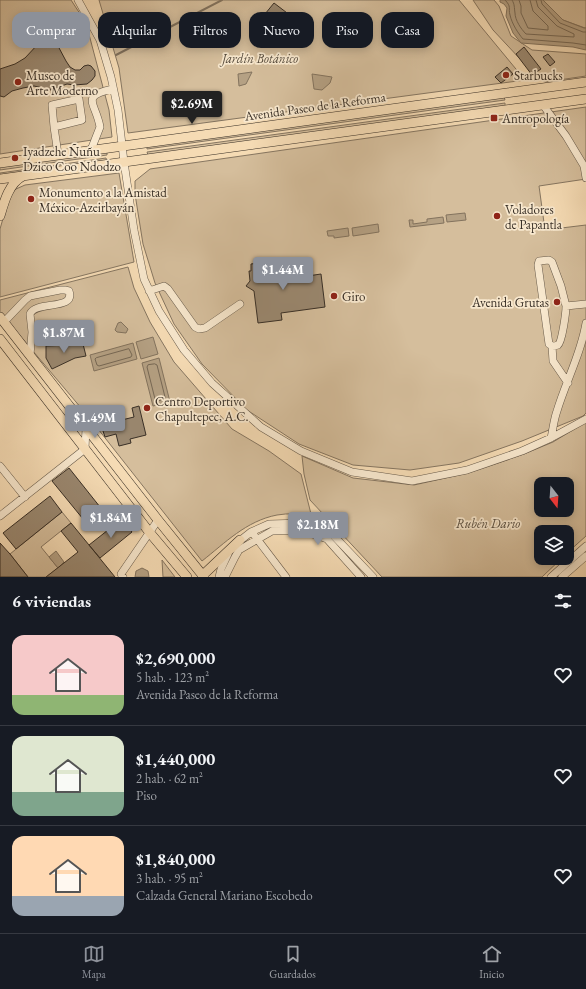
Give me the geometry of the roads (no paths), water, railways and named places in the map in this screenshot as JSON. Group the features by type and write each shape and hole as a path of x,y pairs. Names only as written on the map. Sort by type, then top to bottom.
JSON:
{"main road":[{"name":"Avenida Paseo de la Reforma","path":"0,163 586,82"},
{"path":"541,88 543,105"},
{"path":"0,179 586,99"},
{"path":"0,216 6,195 16,181 24,176"},
{"path":"1,321 30,355 158,520 204,576 240,540"},
{"path":"0,339 150,533 186,577"}],"street":[{"path":"78,0 100,40 113,89 118,110 121,146 134,230 144,279 149,291 159,311 184,350 212,383 261,427 301,451 352,472 412,480 467,470 522,451 551,438 586,419"},
{"path":"91,150 100,127 92,100 98,93 113,89"},
{"path":"54,127 82,120 79,99 52,105 54,127 58,154"},
{"path":"543,105 566,136 584,166 586,178"},
{"path":"552,346 557,346 560,343 566,306 561,286 552,262 549,260 539,261 538,265 549,344 552,346 553,361 568,383"},
{"path":"149,291 164,286 168,289 195,327 199,329 205,328 240,304"},
{"path":"1,321 30,296 60,290 69,291 70,295 67,302 32,310 30,314 32,342 30,355"},
{"path":"566,306 586,304"},
{"path":"551,438 556,411 568,383 585,334 586,323"},
{"path":"0,516 85,449 86,428"},
{"path":"0,466 25,497"},
{"path":"123,577 121,574 158,520"},
{"path":"219,577 226,558 240,540 251,532 269,524 303,523 329,537 373,577"},
{"path":"225,577 239,550 256,539 272,531 301,530 329,537 361,577"},
{"path":"251,532 286,577"},
{"path":"551,577 586,546"},
{"path":"562,577 586,556"}],"water":[{"path":"500,0 543,0 563,20 586,28 586,50 573,47 521,43 513,33 506,16 507,8 500,2"},
{"path":"252,72 246,84 239,86 238,74"},
{"path":"312,74 332,77 330,83 322,90 314,89"},
{"path":"465,213 466,220 447,222 446,215"},
{"path":"443,217 444,223 410,227 409,220 413,220 413,224 427,222 427,219"},
{"path":"378,224 379,232 353,236 352,228"},
{"path":"348,228 349,236 334,238 334,236 328,236 327,231"},
{"path":"121,322 128,329 126,333 117,332 115,330 118,323"},
{"path":"153,337 158,354 141,359 136,342"},
{"path":"133,343 137,359 94,371 90,355"},
{"path":"159,358 170,402 153,406 142,363"},
{"path":"56,551 64,562 58,568 49,557"},
{"path":"142,568 148,571 149,577 135,577 136,571"}],"waterway":[{"path":"116,55 222,0"}],"place":[{"name":"Starbucks","path":"506,75"},
{"name":"Museo de Arte Moderno","path":"18,82"},
{"name":"Antropología","path":"494,118"},
{"name":"Iyadzehe Ñuñu Dzico Coo Ndodzo","path":"15,158"},
{"name":"Monumento a la Amistad México-Azeirbayán","path":"31,199"},
{"name":"Voladores de Papantla","path":"497,216"},
{"name":"Giro","path":"334,296"},
{"name":"Avenida Grutas","path":"557,302"},
{"name":"Centro Deportivo Chapultepec, A.C.","path":"147,408"}],"park label":[{"name":"Jardín Botánico","path":"260,58"},
{"name":"Rubén Dario","path":"488,523"}]}
